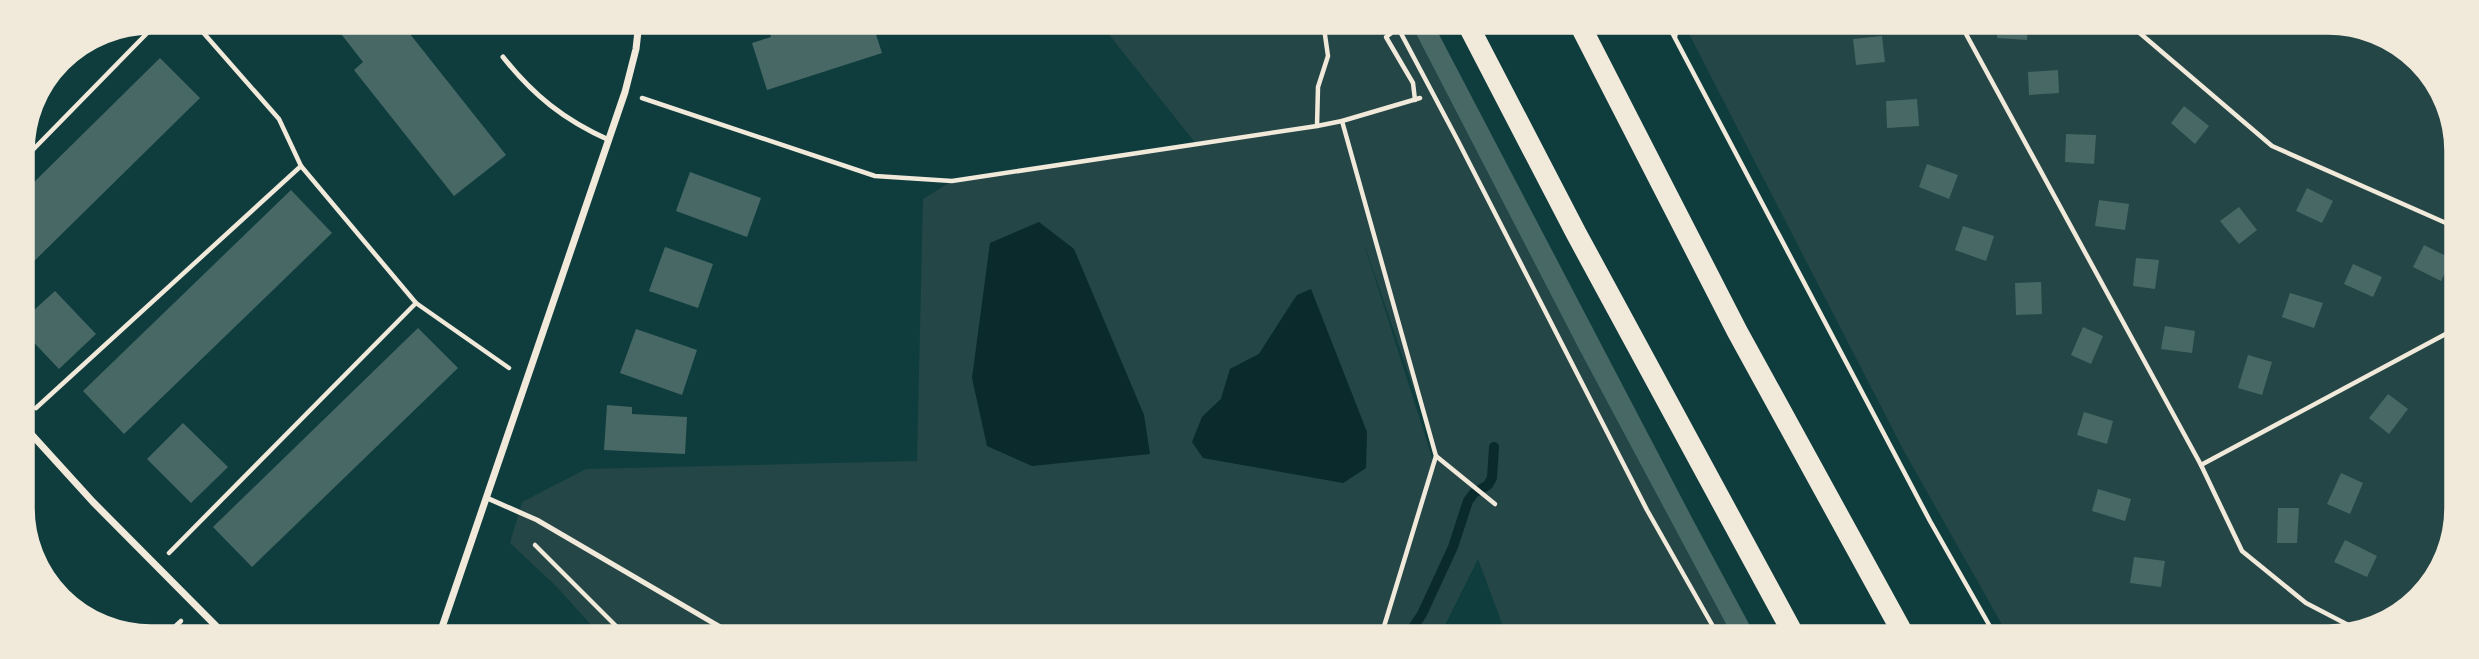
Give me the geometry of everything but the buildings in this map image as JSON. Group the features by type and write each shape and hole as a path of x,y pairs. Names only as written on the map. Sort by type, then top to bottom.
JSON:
{"highway":[{"path":"1472,33 1576,233 1789,625"},
{"path":"1584,33 1737,331 1899,625"}],"street":[{"path":"443,626 625,92 638,33"},
{"path":"33,436 93,502 217,626"}],"lane":[{"path":"503,57 519,78 546,103 579,127 609,140"},
{"path":"487,498 537,520 718,626"}],"path":[{"path":"204,33 279,119 301,166 416,303 526,380"},
{"path":"1317,126 1318,87 1328,56 1325,33"},
{"path":"625,92 875,176 952,181 1317,126 1417,99 1413,83 1386,37 1391,33"},
{"path":"1401,33 1647,510 1712,625"},
{"path":"1673,33 1930,521 1989,625"},
{"path":"1675,37 1676,33"},
{"path":"1965,33 2201,465 2242,551 2306,603 2346,624"},
{"path":"2140,33 2272,146 2446,223"},
{"path":"34,149 147,34"},
{"path":"1342,121 1436,456 1384,625"},
{"path":"33,411 301,166"},
{"path":"157,566 416,303"},
{"path":"2201,465 2446,334"},
{"path":"1436,456 1495,504"},
{"path":"532,541 616,626"}],"shaded area":[{"path":"1108,33 1416,33 1579,349 1727,625 1503,625 1478,559 1445,625 592,626 556,586 510,543 522,502 586,469 917,461 923,199 952,181 1197,145","holes":["1365,246 1436,455 1436,470","1296,295 1203,458 1202,417 1221,399 1230,369 1259,354"]},
{"path":"1689,33 2327,33 2350,36 2380,45 2411,68 2426,86 2439,114 2446,152 2446,507 2437,553 2430,566 2405,596 2386,610 2358,622 2335,625 2002,625 1904,451"},
{"path":"1039,222 1074,249 1144,415 1150,454 1032,466 987,446 972,378 990,243"},
{"path":"1311,289 1367,432 1366,468 1343,483 1203,458 1192,442 1202,417 1221,399 1230,369 1259,354 1297,295"}],"waterway":[{"path":"1415,625 1453,547 1468,501 1474,493 1488,485 1492,478 1494,447"}]}
